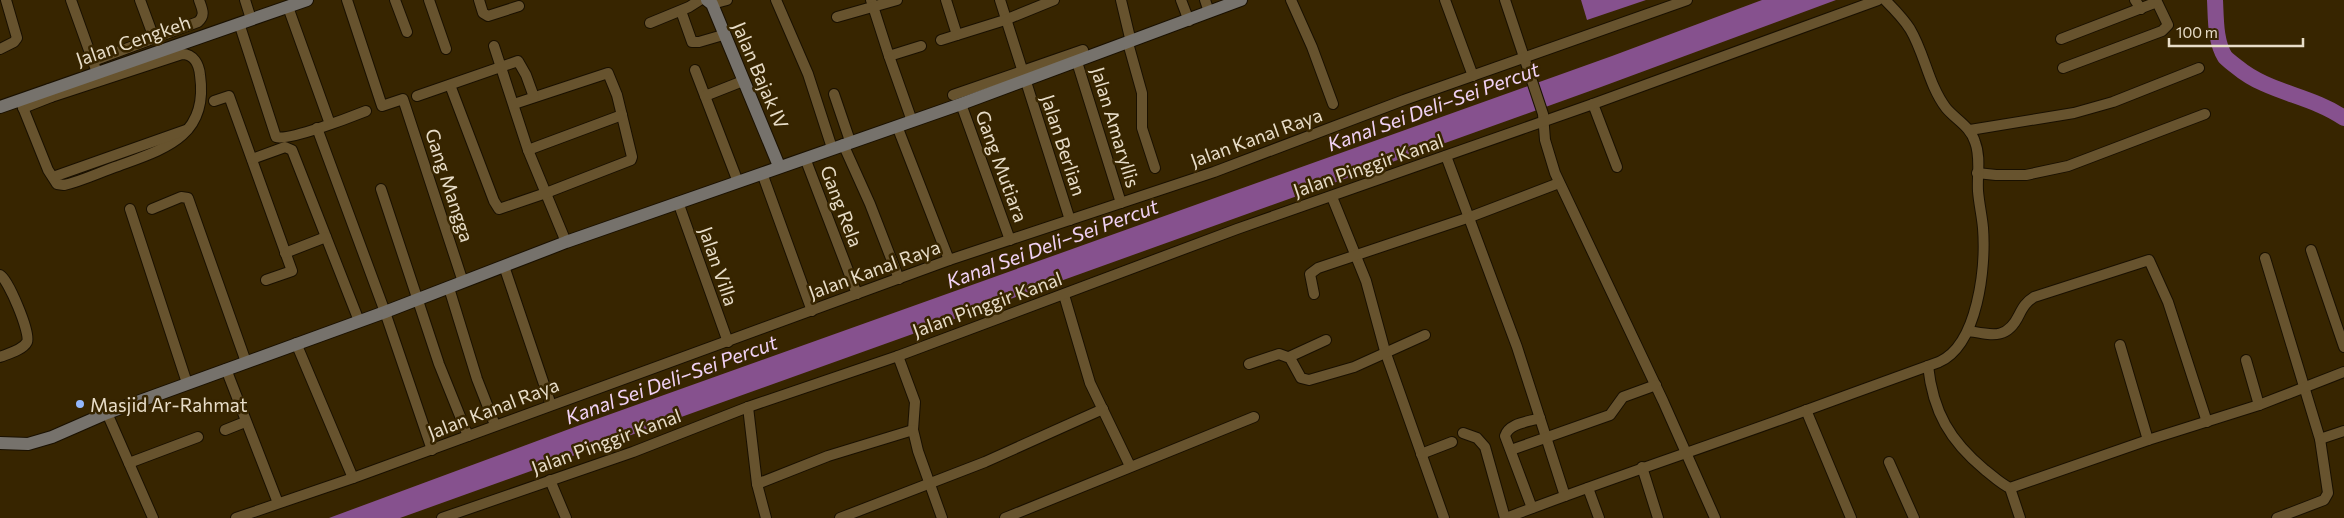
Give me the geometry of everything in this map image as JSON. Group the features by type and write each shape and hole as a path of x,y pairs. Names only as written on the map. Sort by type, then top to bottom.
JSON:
{"street":[{"path":"0,49 16,40 17,32 6,0"},
{"path":"71,0 95,67 154,38 202,18 203,14 199,0"},
{"path":"140,0 154,38"},
{"path":"245,0 245,21 276,137 282,138 317,128 366,111"},
{"name":"Jalan Cengkeh","path":"0,107 21,104 50,93 95,67 288,8 307,0"},
{"name":"Gang Mangga","path":"347,0 382,106 403,99 463,282"},
{"path":"395,0 407,32"},
{"path":"429,0 446,49"},
{"path":"479,0 483,13 488,16 519,6"},
{"path":"650,22 706,1 726,0"},
{"path":"776,0 808,74 870,204 899,279"},
{"path":"837,17 872,4 897,0"},
{"path":"946,0 956,35"},
{"name":"Jalan Berlian","path":"1000,0 1070,220"},
{"path":"941,40 1005,20 1054,0"},
{"path":"1121,0 1142,93 1142,128 1155,168"},
{"path":"1181,0 1189,21"},
{"path":"1023,76 1077,62 1189,21 1207,6 1241,0"},
{"path":"1291,0 1312,47 1333,104"},
{"path":"1445,0 1473,76"},
{"path":"1504,0 1526,61 1543,118 1545,140 1560,184 1656,385 1715,518"},
{"path":"1526,61 1687,0"},
{"name":"Jalan Pinggir Kanal","path":"442,518 633,452 748,407 898,356 1231,232 1446,156 1543,118 1593,104 1878,0"},
{"path":"1463,433 1476,438 1485,447 1505,518 1949,357 1969,331 1977,296 1984,244 1976,145 1970,130 1950,112 1939,98 1910,29 1885,0"},
{"path":"2135,0 2141,9"},
{"name":"Jalan Bajak IV","path":"706,1 723,35 779,166"},
{"path":"2062,39 2159,2 2168,27 2063,68"},
{"path":"872,4 912,121"},
{"path":"288,8 330,124"},
{"path":"680,11 692,42 699,42 723,35"},
{"path":"494,46 528,150 566,242"},
{"path":"889,56 921,46"},
{"path":"0,443 28,444 38,442 107,413 418,300 566,242 912,121 957,100 1023,76 1083,50"},
{"path":"21,104 40,153 53,177 189,129 198,109 201,86 198,66 193,58 186,54 50,93"},
{"name":"Jalan Kanal Raya","path":"236,518 432,450 949,260 1214,172 1473,76 1526,61"},
{"path":"417,96 516,62 521,63 534,97"},
{"name":"Jalan Amaryllis","path":"1077,62 1121,203"},
{"path":"1970,130 2074,113 2113,102 2199,68"},
{"path":"695,70 738,182"},
{"path":"450,85 497,207 505,208 631,160 632,157 618,95 608,73 514,104"},
{"path":"705,96 743,81"},
{"path":"834,94 842,144"},
{"path":"214,101 229,96 292,271 266,280"},
{"name":"Gang Mutiara","path":"957,100 1010,240"},
{"path":"1593,104 1616,167"},
{"path":"1977,173 1996,176 2026,175 2068,166 2205,114"},
{"path":"528,150 622,116"},
{"path":"897,126 949,260"},
{"path":"317,128 385,312 432,450"},
{"path":"252,159 285,147 291,148 359,321"},
{"path":"1446,156 1517,347 1564,496"},
{"name":"Gang Rela","path":"805,158 857,294"},
{"path":"762,173 812,311"},
{"path":"1314,294 1310,278 1312,272 1318,268 1470,217 1560,184"},
{"path":"380,189 439,364 468,436"},
{"path":"152,208 183,196 189,200 246,362"},
{"path":"1332,197 1366,281 1385,351 1444,518"},
{"name":"Jalan Villa","path":"678,202 728,342"},
{"path":"130,209 187,383"},
{"path":"285,253 326,237"},
{"path":"2311,250 2344,347"},
{"path":"2265,258 2320,439 2328,496 2324,500 2277,518"},
{"path":"1969,331 1997,335 2004,333 2014,325 2024,306 2034,298 2149,260 2168,302 2207,422"},
{"path":"504,266 551,405"},
{"path":"0,357 24,346 28,339 27,330 2,281"},
{"path":"449,288 477,379 495,426"},
{"path":"1064,295 1087,375 1130,466"},
{"path":"1249,364 1279,354 1288,357 1301,378 1309,380 1354,367 1385,351 1425,335"},
{"path":"1288,357 1326,340"},
{"path":"296,343 353,478"},
{"path":"2120,345 2148,440"},
{"path":"898,356 915,402 913,430 942,518"},
{"path":"2246,360 2259,405"},
{"path":"1928,366 1934,402 1951,436 1972,459 2010,488 2020,518"},
{"path":"226,369 278,503"},
{"path":"2010,488 2148,440 2259,405 2344,372"},
{"path":"1511,450 1610,415 1623,397 1656,385"},
{"path":"748,407 757,484 766,518"},
{"path":"840,518 985,462 1103,409"},
{"path":"1806,410 1851,518"},
{"path":"107,413 153,518"},
{"path":"1004,518 1254,418"},
{"path":"1532,508 1505,436 1507,430 1514,426 1540,418"},
{"path":"225,430 245,422"},
{"path":"757,484 828,456 913,430"},
{"path":"2320,439 2344,431"},
{"path":"128,462 198,437"},
{"path":"1421,454 1452,442"},
{"path":"1889,462 1914,518"},
{"path":"1642,467 1658,518"},
{"path":"550,480 566,518"},
{"path":"1588,488 1599,518"}],"shaded area":[{"path":"1581,0 1646,0 1587,20"},
{"path":"1762,0 1836,0 1601,87 400,518 329,518 580,425 1612,56"}],"waterway":[{"path":"2215,0 2219,44 2226,58 2249,76 2262,83 2318,104 2344,118"}],"place":[{"name":"Masjid Ar-Rahmat","path":"80,404"}],"water label":[{"name":"Kanal Sei Deli–Sei Percut","path":"1433,106"},
{"name":"Kanal Sei Deli–Sei Percut","path":"1052,243"},
{"name":"Kanal Sei Deli–Sei Percut","path":"671,379"}]}
